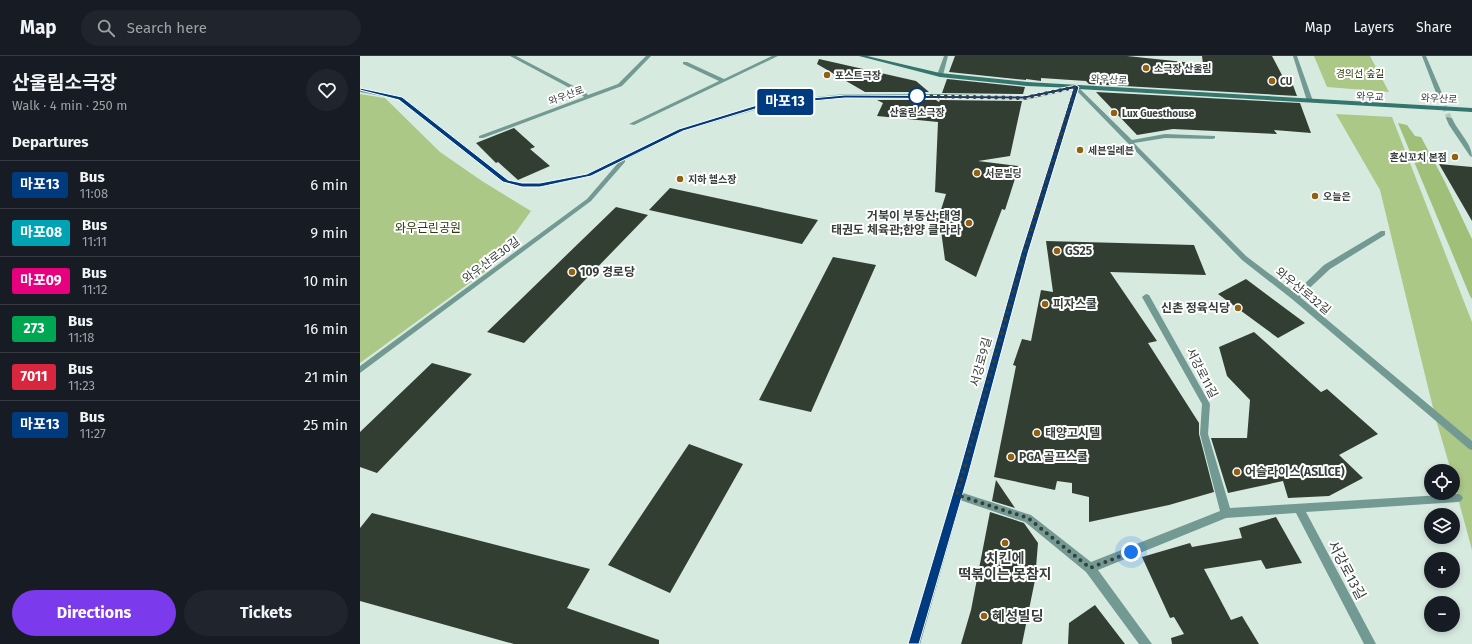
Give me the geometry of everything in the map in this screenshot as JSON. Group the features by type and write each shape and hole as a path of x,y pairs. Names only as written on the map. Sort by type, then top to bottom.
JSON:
{"street":[{"path":"512,56 583,93 588,98"},
{"name":"와우산로","path":"481,137 620,85 649,56"},
{"path":"632,124 776,56"},
{"name":"와우산로","path":"861,56 940,75 1027,84 1334,103"},
{"path":"940,75 946,56"},
{"path":"1295,56 1310,101"},
{"path":"1424,56 1441,98"},
{"path":"685,63 724,81"},
{"name":"와우산로32길","path":"1076,87 1244,258 1295,297 1472,446"},
{"name":"와우산로30길","path":"360,90 400,98 506,181 522,185 540,185 589,175 681,130 767,104 845,96 1024,98 1076,87"},
{"name":"서강로9길","path":"914,644 1024,253 1076,87"},
{"name":"와우교","path":"1334,103 1405,106"},
{"name":"와우산로","path":"1405,106 1472,110"},
{"path":"1450,122 1472,155"},
{"path":"1131,142 1165,136 1213,137"},
{"name":"와우산로30길","path":"360,370 589,200 626,157"},
{"path":"1295,297 1327,267 1383,233"},
{"name":"서강로11길","path":"1146,296 1206,404 1204,434 1226,513"},
{"path":"957,495 1028,518 1090,568 1146,644"},
{"path":"1090,568 1226,513 1426,500"},
{"name":"서강로13길","path":"1298,508 1370,644"}],"green space":[{"name":"경의선 숲길","path":"1314,56 1370,56 1389,92 1327,87"},
{"name":"와우근린공원","path":"360,94 385,98 440,152 482,181 531,211 490,268 360,363"},
{"name":"경의선 숲길","path":"1336,114 1392,117 1472,322 1472,550 1458,500 1460,500 1460,464 1449,464 1435,416 1380,190"},
{"path":"1398,123 1407,125 1415,136 1421,137 1444,180 1472,239 1472,299 1470,296"}],"building":[{"path":"955,56 1127,56 1203,64 1202,56 1272,56 1283,77 1290,77 1297,96 1089,84 1086,81 1041,78 1041,81 1026,80 949,72"},
{"path":"819,59 916,81 929,92 865,92 817,64"},
{"path":"947,79 1025,87 1023,94 942,93"},
{"path":"1096,92 1300,103 1311,133 1274,130 1277,134 1173,129 1137,135"},
{"path":"877,100 936,100 939,102 940,100 1022,101 1010,156 978,161 1019,166 1005,210 1002,209 976,277 945,260 939,216 946,194 935,192 938,122 877,116 883,103"},
{"path":"514,128 535,147 530,149 550,166 518,180 498,162 496,163 476,143"},
{"path":"1439,164 1472,167 1472,221"},
{"path":"670,188 818,220 802,244 649,210"},
{"path":"616,207 648,215 524,343 487,332"},
{"path":"1046,241 1194,245 1206,275 1110,272 1157,341 1148,343 1199,423 1199,434 1214,492 1169,505 1089,522 1089,497 1072,493 1072,483 1057,481 1055,490 994,477 1016,366 1013,365 1022,339 1031,341 1041,290 1053,292"},
{"path":"833,257 876,265 811,412 759,400"},
{"path":"1246,279 1305,323 1278,338 1218,294"},
{"path":"1254,332 1321,392 1327,389 1378,434 1339,455 1363,478 1329,496 1288,498 1283,481 1228,493 1211,438 1247,438 1250,400 1227,376 1219,347"},
{"path":"432,363 472,374 377,473 360,467 360,432"},
{"path":"689,444 743,464 670,593 608,565"},
{"path":"996,480 1015,508 992,501"},
{"path":"990,512 1024,523 1038,543 1035,580 1022,644 961,644 971,610"},
{"path":"372,513 590,569 567,608 659,640 659,644 514,644 360,601 360,528"},
{"path":"1276,517 1302,563 1266,569 1261,560 1204,569 1231,620 1242,616 1259,644 1172,644 1171,638 1184,634 1174,617 1170,618 1142,557 1190,543 1192,547 1242,538 1239,528"},
{"path":"1095,605 1125,644 1068,644 1069,623"}],"tunnel":[{"path":"1441,98 1449,118"}],"bus line":[{"name":"마포13","path":"360,90 400,98 459,146 506,181 522,185 540,185 589,175 681,130 767,104 845,96 1024,98 1076,87 1024,253 963,476 914,644"}],"place":[{"name":"소극장 산울림","path":"1146,68"},
{"name":"포스트극장","path":"827,75"},
{"name":"CU","path":"1272,81"},
{"name":"산울림소극장","path":"917,96"},
{"name":"Lux Guesthouse","path":"1114,113"},
{"name":"세븐일레븐","path":"1080,150"},
{"name":"혼신꼬치 본점","path":"1455,157"},
{"name":"서문빌딩","path":"977,173"},
{"name":"지하 헬스장","path":"680,179"},
{"name":"오늘은","path":"1315,196"},
{"name":"거북이 부동산;태영 태권도 체육관;한양 클라라","path":"969,223"},
{"name":"GS25","path":"1057,251"},
{"name":"109 경로당","path":"572,272"},
{"name":"피자스쿨","path":"1045,304"},
{"name":"신촌 정육식당","path":"1238,308"},
{"name":"태양고시텔","path":"1037,433"},
{"name":"PGA 골프스쿨","path":"1011,457"},
{"name":"어슬라이스(ASLlCE)","path":"1237,472"},
{"name":"치킨에 떡볶이는 못참지","path":"1005,543"},
{"name":"혜성빌딩","path":"984,616"}],"route":[{"path":"917,96 1024,98 1076,87 1024,253 957,495 1028,518 1090,568 1131,552"}]}
